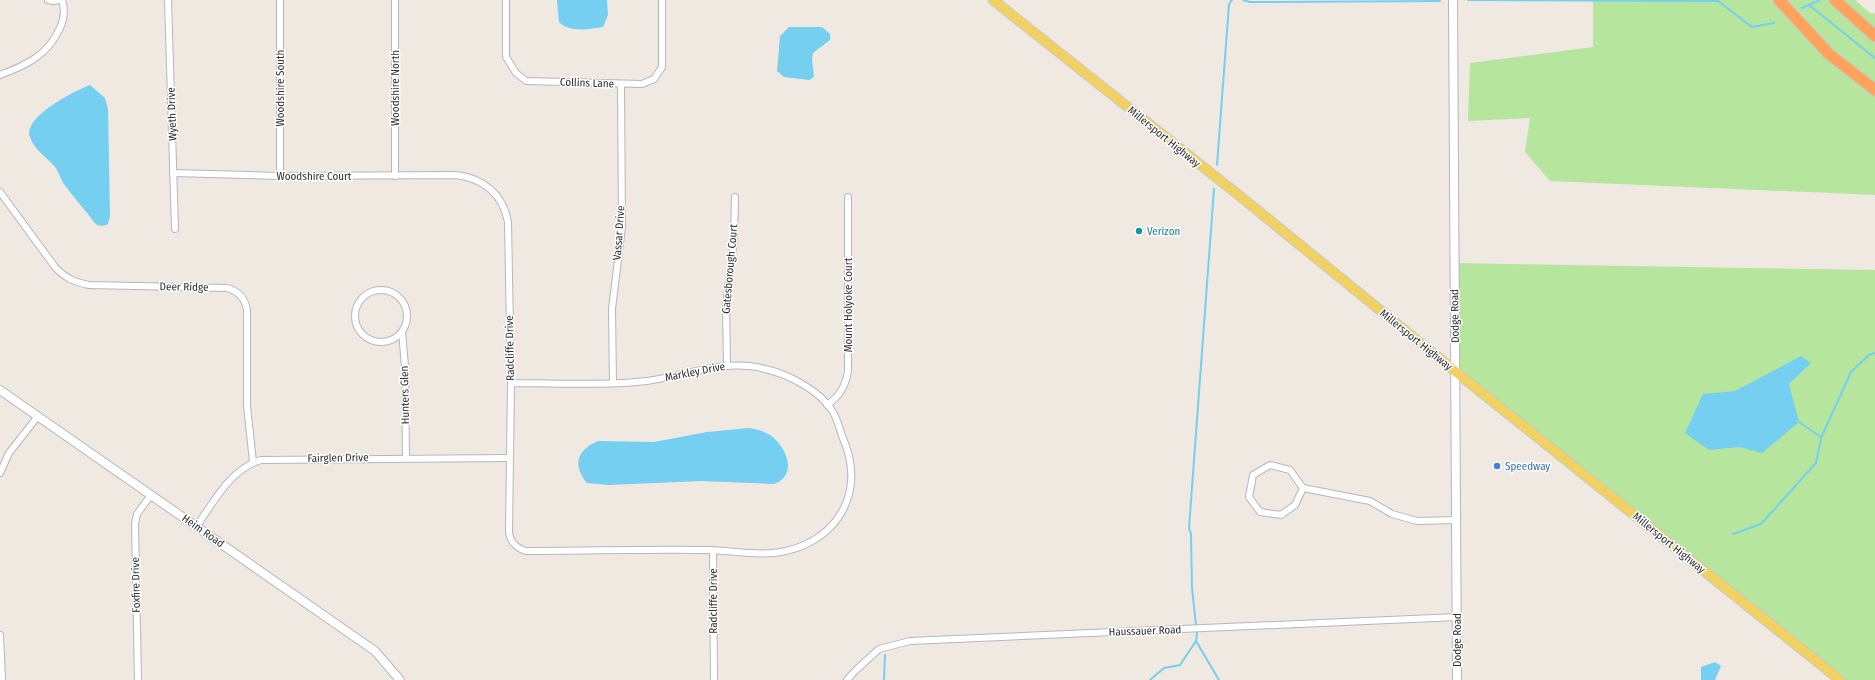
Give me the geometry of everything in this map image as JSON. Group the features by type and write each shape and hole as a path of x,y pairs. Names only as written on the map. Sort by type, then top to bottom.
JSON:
{"highway":[{"path":"1779,0 1829,54 1875,90"},
{"path":"1835,0 1875,36"}],"main road":[{"name":"Millersport Highway","path":"993,0 1246,201 1456,372 1840,680"}],"street":[{"path":"0,75 26,65 47,49 56,37 61,25 64,6 60,0 54,2 48,0"},
{"name":"Wyeth Drive","path":"168,0 175,229"},
{"name":"Woodshire South","path":"280,0 280,176"},
{"name":"Woodshire North","path":"395,0 395,176"},
{"name":"Collins Lane","path":"506,0 506,57 516,73 526,81 621,84 642,84 654,79 662,67 662,0"},
{"name":"Dodge Road","path":"1453,0 1457,680"},
{"name":"Vassar Drive","path":"612,383 612,309 622,227 621,84"},
{"name":"Woodshire Court","path":"173,173 280,176 456,175"},
{"name":"Radcliffe Drive","path":"456,175 474,178 489,187 497,195 506,213 508,222 510,383 509,533 512,541 517,550 526,551 713,550 714,680"},
{"name":"Deer Ridge","path":"0,192 55,267 68,280 89,285 226,288 233,289 243,298 247,310 247,406 253,462"},
{"name":"Mount Holyoke Court","path":"827,405 834,400 844,386 848,371 848,197"},
{"name":"Gatesborough Court","path":"727,365 726,306 734,239 735,198"},
{"name":"Hunters Glen","path":"402,332 396,338 384,342 372,341 359,330 356,318 357,306 369,293 377,290 386,290 398,296 406,307 408,315 402,332 405,366 406,458"},
{"name":"Markley Drive","path":"510,383 612,383 647,381 727,365 752,366 780,373 806,386 833,412 849,454 852,467 851,490 842,510 835,520 817,537 806,544 786,551 758,554 713,550"},
{"name":"Heim Road","path":"0,390 375,650 400,680"},
{"path":"0,473 9,453 38,416"},
{"name":"Fairglen Drive","path":"196,527 233,476 245,466 253,462 271,458 510,458"},
{"path":"1303,488 1295,505 1281,515 1260,512 1249,497 1253,475 1270,465 1290,470 1303,488 1370,501 1392,514 1417,521 1456,520"},
{"name":"Foxfire Drive","path":"138,680 135,524 137,514 151,495"},
{"name":"Haussauer Road","path":"847,680 879,649 910,641 1457,617"},
{"path":"0,635 2,680"}],"green space":[{"path":"1593,0 1855,0 1871,14 1875,13 1875,195 1550,181 1525,152 1530,118 1468,121 1470,63 1593,47"},
{"path":"1455,263 1875,270 1875,680 1840,680 1456,372"}],"water":[{"path":"557,0 607,0 608,15 603,27 592,29 568,28 559,22"},
{"path":"789,27 822,27 830,34 830,40 813,53 812,60 814,77 809,80 784,77 777,71 780,36"},
{"path":"90,85 105,98 108,109 110,216 108,224 103,226 97,225 94,222 62,181 55,167 34,146 30,137 30,129 34,121 42,113 62,99"},
{"path":"1801,356 1811,363 1789,384 1799,422 1762,453 1739,447 1709,450 1685,433 1703,394 1735,391"},
{"path":"749,428 760,430 770,435 781,446 785,453 788,467 782,480 774,484 701,481 609,485 587,483 579,470 578,464 581,453 598,441 654,442 707,432"},
{"path":"1715,662 1721,666 1715,680 1701,680 1701,667"}],"waterway":[{"path":"1217,165 1229,4 1232,0"},
{"path":"1243,0 1250,2 1440,1"},
{"path":"1468,0 1718,1 1752,27 1774,23"},
{"path":"1802,8 1820,0"},
{"path":"1809,5 1875,58"},
{"path":"1150,680 1164,668 1180,665 1196,641 1197,634 1192,588 1191,534 1189,528 1214,189"},
{"path":"1733,534 1761,524 1816,463 1821,438 1851,372 1869,355 1875,353"},
{"path":"1799,422 1821,437"},
{"path":"1196,641 1219,680"},
{"path":"884,680 885,655"}],"place":[{"name":"Verizon","path":"1139,231"},
{"name":"Speedway","path":"1497,466"}]}
